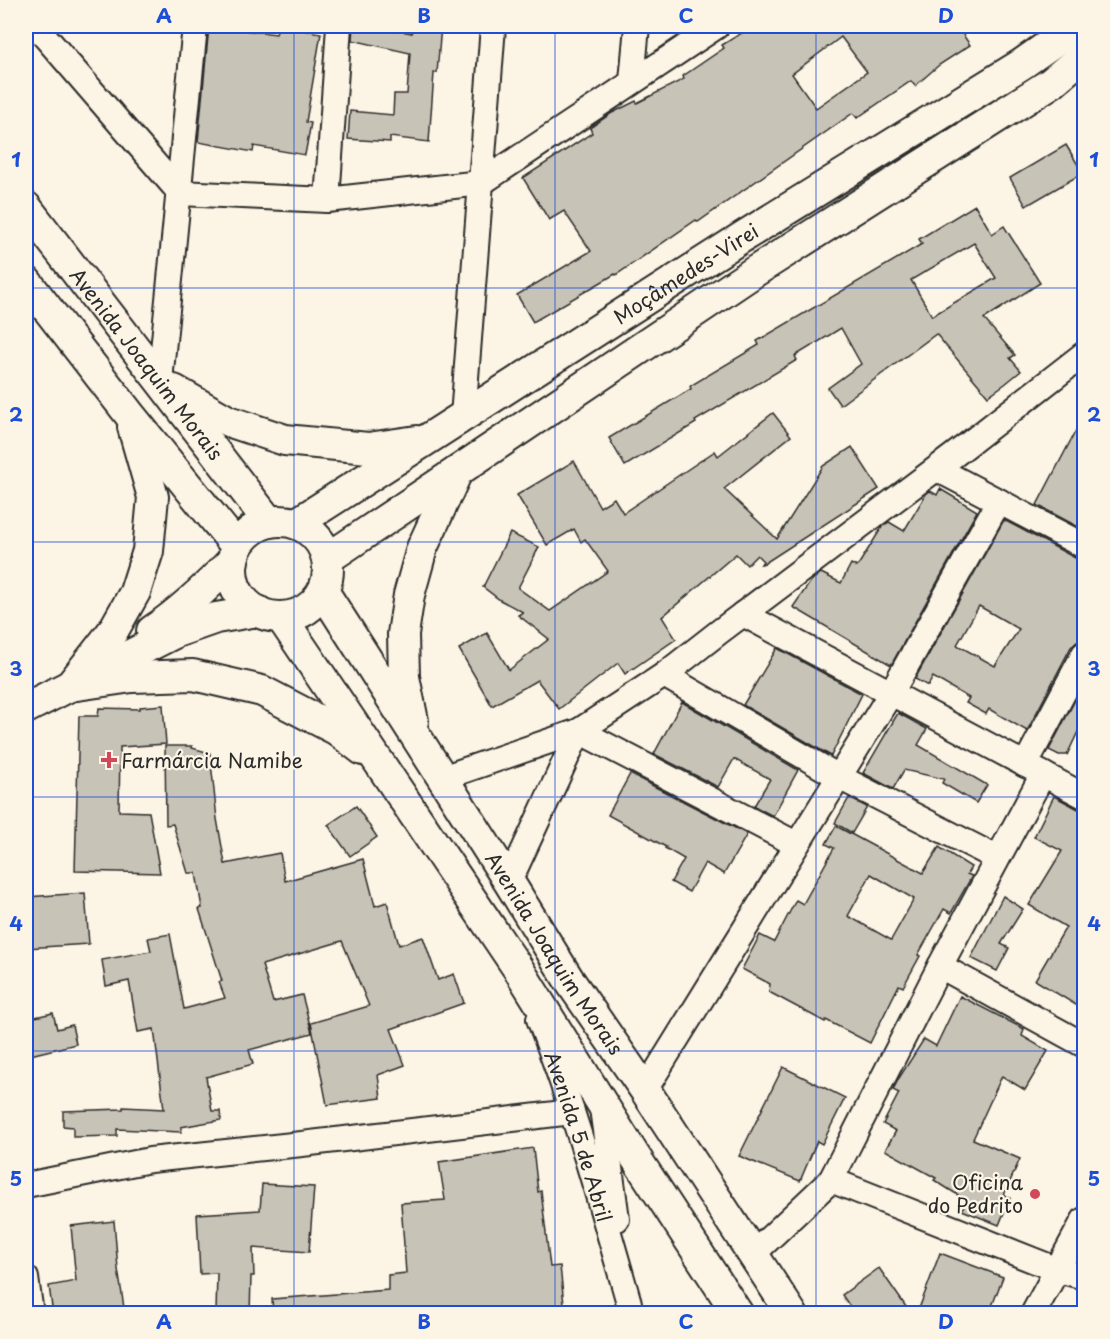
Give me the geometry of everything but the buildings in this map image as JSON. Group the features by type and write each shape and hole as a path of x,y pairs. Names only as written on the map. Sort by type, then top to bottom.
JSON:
{"street":[{"path":"36,26 180,193 327,200 481,183 717,26"},
{"path":"195,26 160,381 228,421 285,440 368,448 425,440"},
{"path":"327,200 339,26"},
{"path":"463,417 494,26"},
{"path":"632,81 637,26"},
{"name":"Moçâmedes-Virei","path":"283,522 463,417 744,236 1022,64 1076,26"},
{"name":"Moçâmedes-Virei","path":"327,559 754,272 1051,83 1084,54"},
{"name":"Avenida Joaquim Morais","path":"26,207 160,381 283,522"},
{"path":"26,281 235,554 233,575 237,590 245,602 270,614"},
{"path":"442,778 579,731 664,675 1084,354"},
{"path":"70,686 113,631 135,592 148,551 153,497 130,415"},
{"path":"937,468 1084,546"},
{"path":"417,739 404,676 405,625 409,595 422,548 457,472"},
{"path":"645,1090 891,693 999,501"},
{"path":"26,708 70,686 176,632 216,618 270,614 291,616 304,610 315,602 323,591 328,575 327,559 321,543 311,531 283,522 256,527 245,536 235,554 203,591 172,618 70,686"},
{"name":"Avenida Joaquim Morais","path":"323,591 569,980 645,1090 792,1314"},
{"name":"Avenida Joaquim Morais","path":"270,614 382,764 521,974 634,1155 738,1314"},
{"path":"743,614 1084,796"},
{"path":"753,1254 831,1180 997,858 1084,654"},
{"path":"70,686 132,677 193,675 262,691 337,730 382,764"},
{"path":"664,675 839,777 997,858"},
{"path":"579,731 796,844"},
{"path":"509,882 579,731"},
{"path":"940,966 1084,1045"},
{"name":"Avenida 5 de Abril","path":"521,974 572,1112 630,1308"},
{"path":"569,980 590,1038 601,1100"},
{"name":"Avenida 5 de Abril","path":"601,1100 630,1308"},
{"path":"26,1185 150,1160 572,1112"},
{"path":"831,1180 1059,1270 1084,1277"},
{"path":"1033,1314 1059,1270 1084,1220"},
{"path":"26,1278 31,1314"}],"place":[{"name":"Farmárcia Namibe","path":"109,760"},
{"name":"Oficina do Pedrito","path":"1035,1194"}]}
